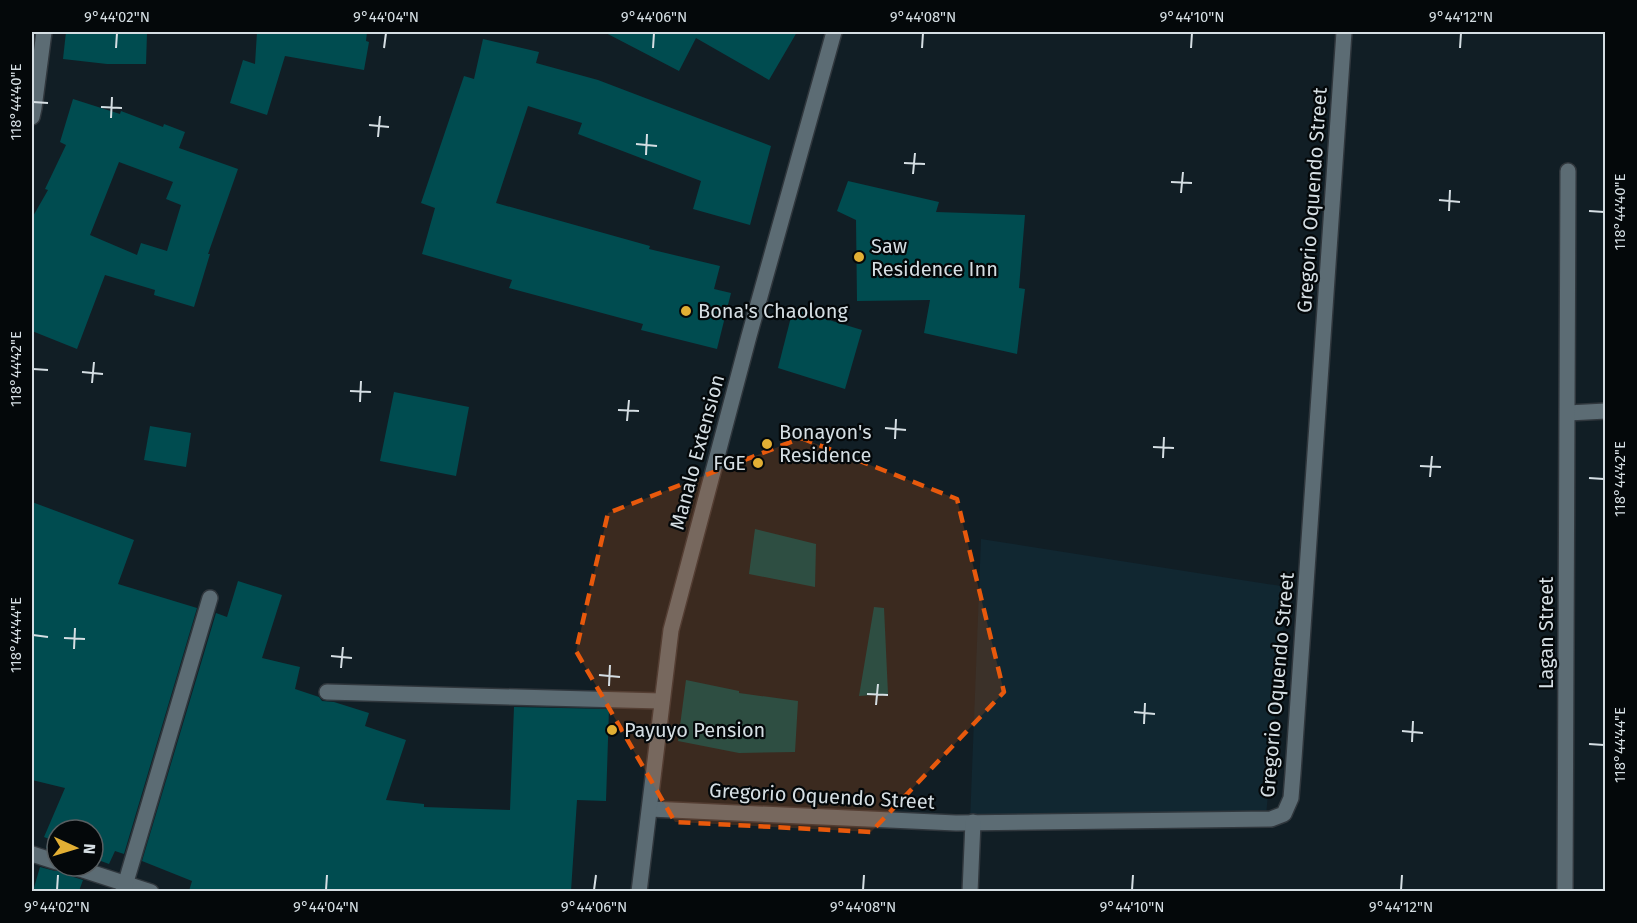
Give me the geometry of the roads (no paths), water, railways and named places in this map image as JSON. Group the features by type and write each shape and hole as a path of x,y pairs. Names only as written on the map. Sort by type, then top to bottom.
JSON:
{"street":[{"path":"32,117 44,32"},
{"name":"Manalo Extension","path":"639,891 671,630 749,336 834,32"},
{"name":"Gregorio Oquendo Street","path":"650,809 973,822 1271,819 1280,817 1288,809 1293,773 1344,32"},
{"name":"Lagan Street","path":"1565,891 1568,171"},
{"path":"1568,413 1605,411"},
{"path":"125,887 210,598"},
{"path":"327,692 662,701"},
{"path":"970,891 973,822"},
{"path":"102,878 125,887 151,891"}],"place":[{"name":"Saw Residence Inn","path":"859,257"},
{"name":"Bona's Chaolong","path":"686,311"},
{"name":"Bonayon's Residence","path":"767,444"},
{"name":"FGE","path":"758,463"},
{"name":"Payuyo Pension","path":"612,730"}]}
